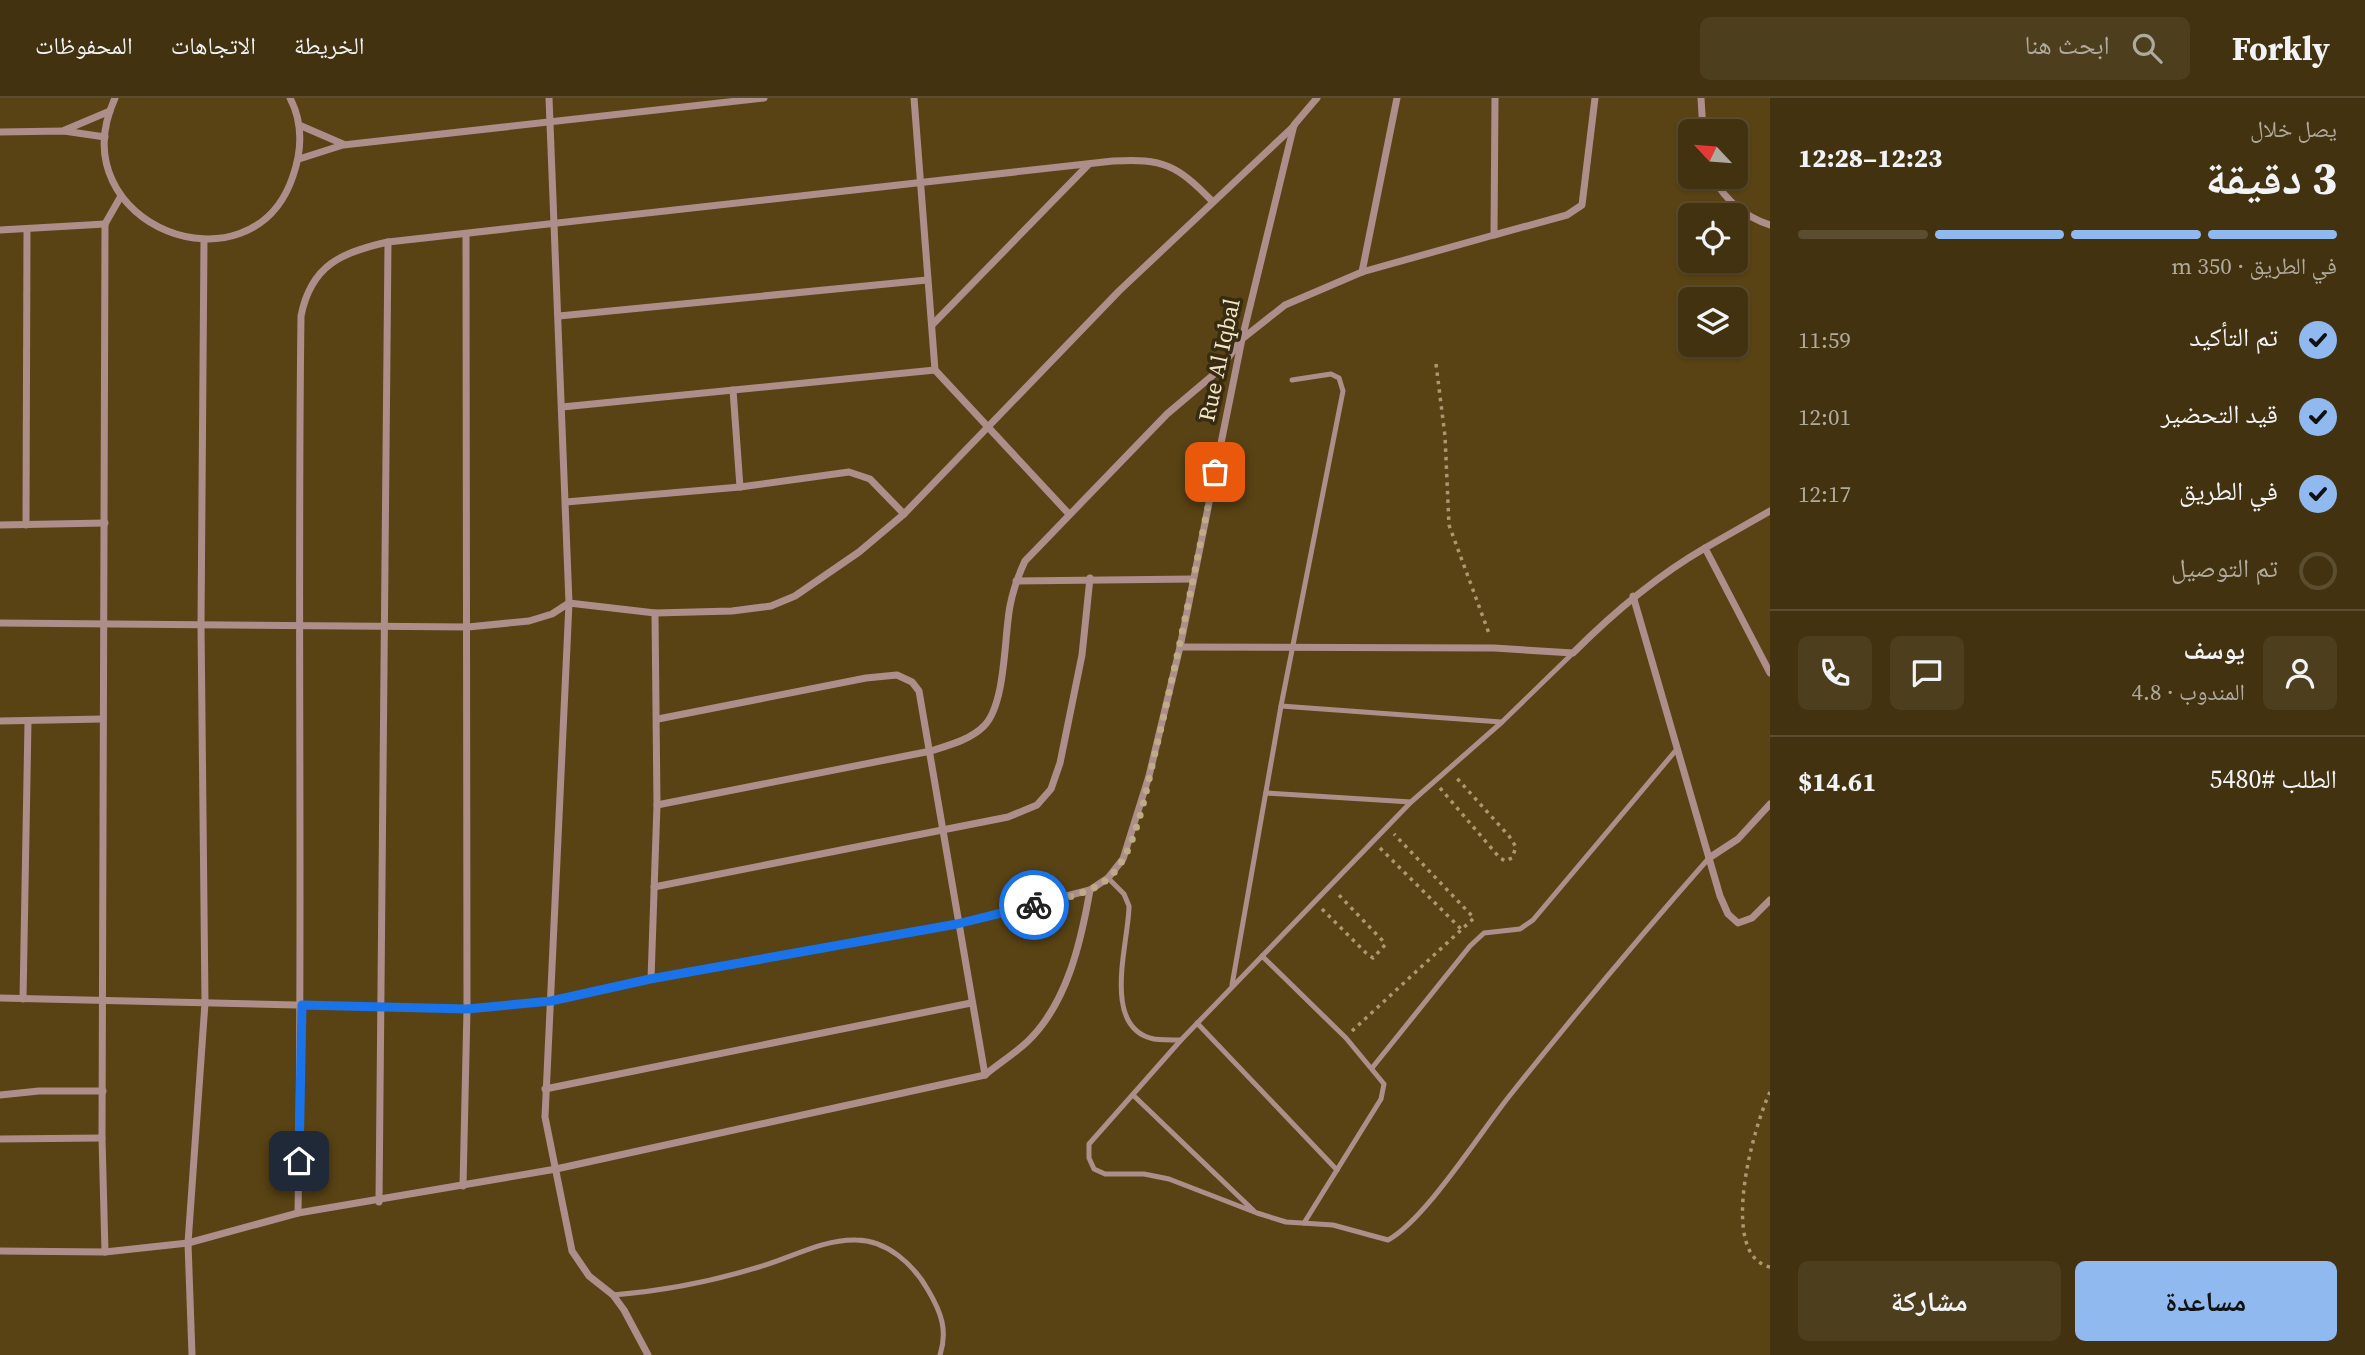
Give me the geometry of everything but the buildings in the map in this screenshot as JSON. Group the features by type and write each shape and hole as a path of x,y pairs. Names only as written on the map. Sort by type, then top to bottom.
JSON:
{"street":[{"path":"115,98 105,137 108,168 121,196 137,215 157,229 180,237 204,240 231,236 265,216 290,185 299,159 299,125 290,98"},
{"path":"549,98 569,603 545,1118 572,1251 589,1276 612,1295 624,1310 648,1355"},
{"path":"299,159 344,145 764,98"},
{"path":"914,98 935,370 1068,513"},
{"name":"Rue Al Iqbal","path":"1108,878 1116,870 1129,843 1150,776 1180,646 1242,339 1294,125 1317,98"},
{"path":"1362,272 1397,98"},
{"path":"1494,235 1495,98"},
{"path":"657,805 931,751 973,734 985,725 995,709 1016,581 1025,561 1068,513 1167,414 1219,369 1242,339 1285,306 1362,272 1567,215 1581,205 1595,98"},
{"path":"1701,98 1702,119"},
{"path":"64,131 110,111"},
{"path":"299,125 344,145"},
{"path":"0,623 104,626 201,624 468,627 529,621 552,614 569,603 655,612 748,610 796,596 859,552 904,514 1058,352 1294,125"},
{"path":"0,132 64,131 105,137"},
{"path":"298,1213 302,1005 298,625 303,304 314,281 332,261 353,250 388,242 466,236 1137,159 1158,161 1179,170 1212,201"},
{"path":"932,325 1088,165"},
{"path":"1720,189 1749,218 1770,225"},
{"path":"105,1252 102,1138 105,224 121,196"},
{"path":"0,230 105,224"},
{"path":"26,525 27,229"},
{"path":"463,1186 467,1009 466,236"},
{"path":"192,1355 188,1243 205,1003 201,624 204,240"},
{"path":"379,1202 383,1005 388,242"},
{"path":"559,316 927,280"},
{"path":"562,407 935,370"},
{"path":"733,390 740,487"},
{"path":"566,502 740,487 849,472 870,479 904,514"},
{"path":"1180,646 1494,648 1573,653 1633,596 1672,567 1770,511"},
{"path":"0,524 105,523"},
{"path":"1705,548 1770,673"},
{"path":"1016,581 1090,578 1193,579"},
{"path":"654,887 945,831 1026,812 1037,805 1051,789 1060,763 1079,668 1090,578"},
{"path":"1633,596 1720,896 1728,914 1738,923 1752,918 1770,900"},
{"path":"650,979 657,805 655,612"},
{"path":"658,719 866,678 897,675 912,682 919,691 931,751 957,924 985,1075"},
{"path":"0,721 103,719"},
{"path":"23,999 28,722"},
{"path":"1709,858 1738,839 1770,804"},
{"path":"0,998 467,1009 551,1001 650,979 957,924 1090,890 1108,878"},
{"path":"0,1251 105,1252 188,1243 298,1213 379,1202 556,1169 985,1075 1028,1040 1065,984 1082,941 1090,890"},
{"path":"545,1089 971,1003"},
{"path":"0,1095 103,1091"},
{"path":"0,1139 102,1138"}],"lane":[{"path":"1232,985 1291,648 1343,391 1339,378 1331,374 1292,380"},
{"path":"1573,653 1502,722 1411,802 1316,903 1232,985 1089,1144 1089,1158 1094,1169 1105,1174 1144,1174 1169,1178 1257,1213 1304,1223 1333,1225 1388,1240 1417,1216 1528,1074 1655,919 1709,858"},
{"path":"1281,706 1502,722"},
{"path":"1372,1068 1469,946 1484,933 1520,929 1533,920 1677,749"},
{"path":"1266,793 1411,802"},
{"path":"1108,878 1124,894 1129,906 1119,989 1125,1012 1139,1032 1152,1038 1181,1040"},
{"path":"1262,956 1346,1038 1384,1084 1381,1099 1304,1223"},
{"path":"1197,1023 1337,1170"},
{"path":"1133,1095 1257,1213"},
{"path":"612,1295 663,1291 710,1282 830,1242 857,1240 898,1255 920,1277 945,1327 940,1355"}],"path":[{"path":"1436,364 1445,436 1449,526 1494,648"},
{"path":"1434,781 1499,858 1505,861 1512,858 1516,847 1509,836 1448,769"},
{"path":"1346,1038 1474,918 1387,827"},
{"path":"1373,841 1463,931"},
{"path":"1316,903 1366,953 1373,958 1379,953 1385,945 1382,940 1331,887"},
{"path":"1770,1092 1753,1133 1744,1197 1745,1233 1751,1255 1759,1264 1770,1267"}],"way so far":[{"path":"1034,905 1090,890 1108,878 1123,859 1150,776 1180,646 1215,472"}],"route":[{"path":"299,1161 302,1005 467,1009 551,1001 650,979 957,924 1034,905"}]}
